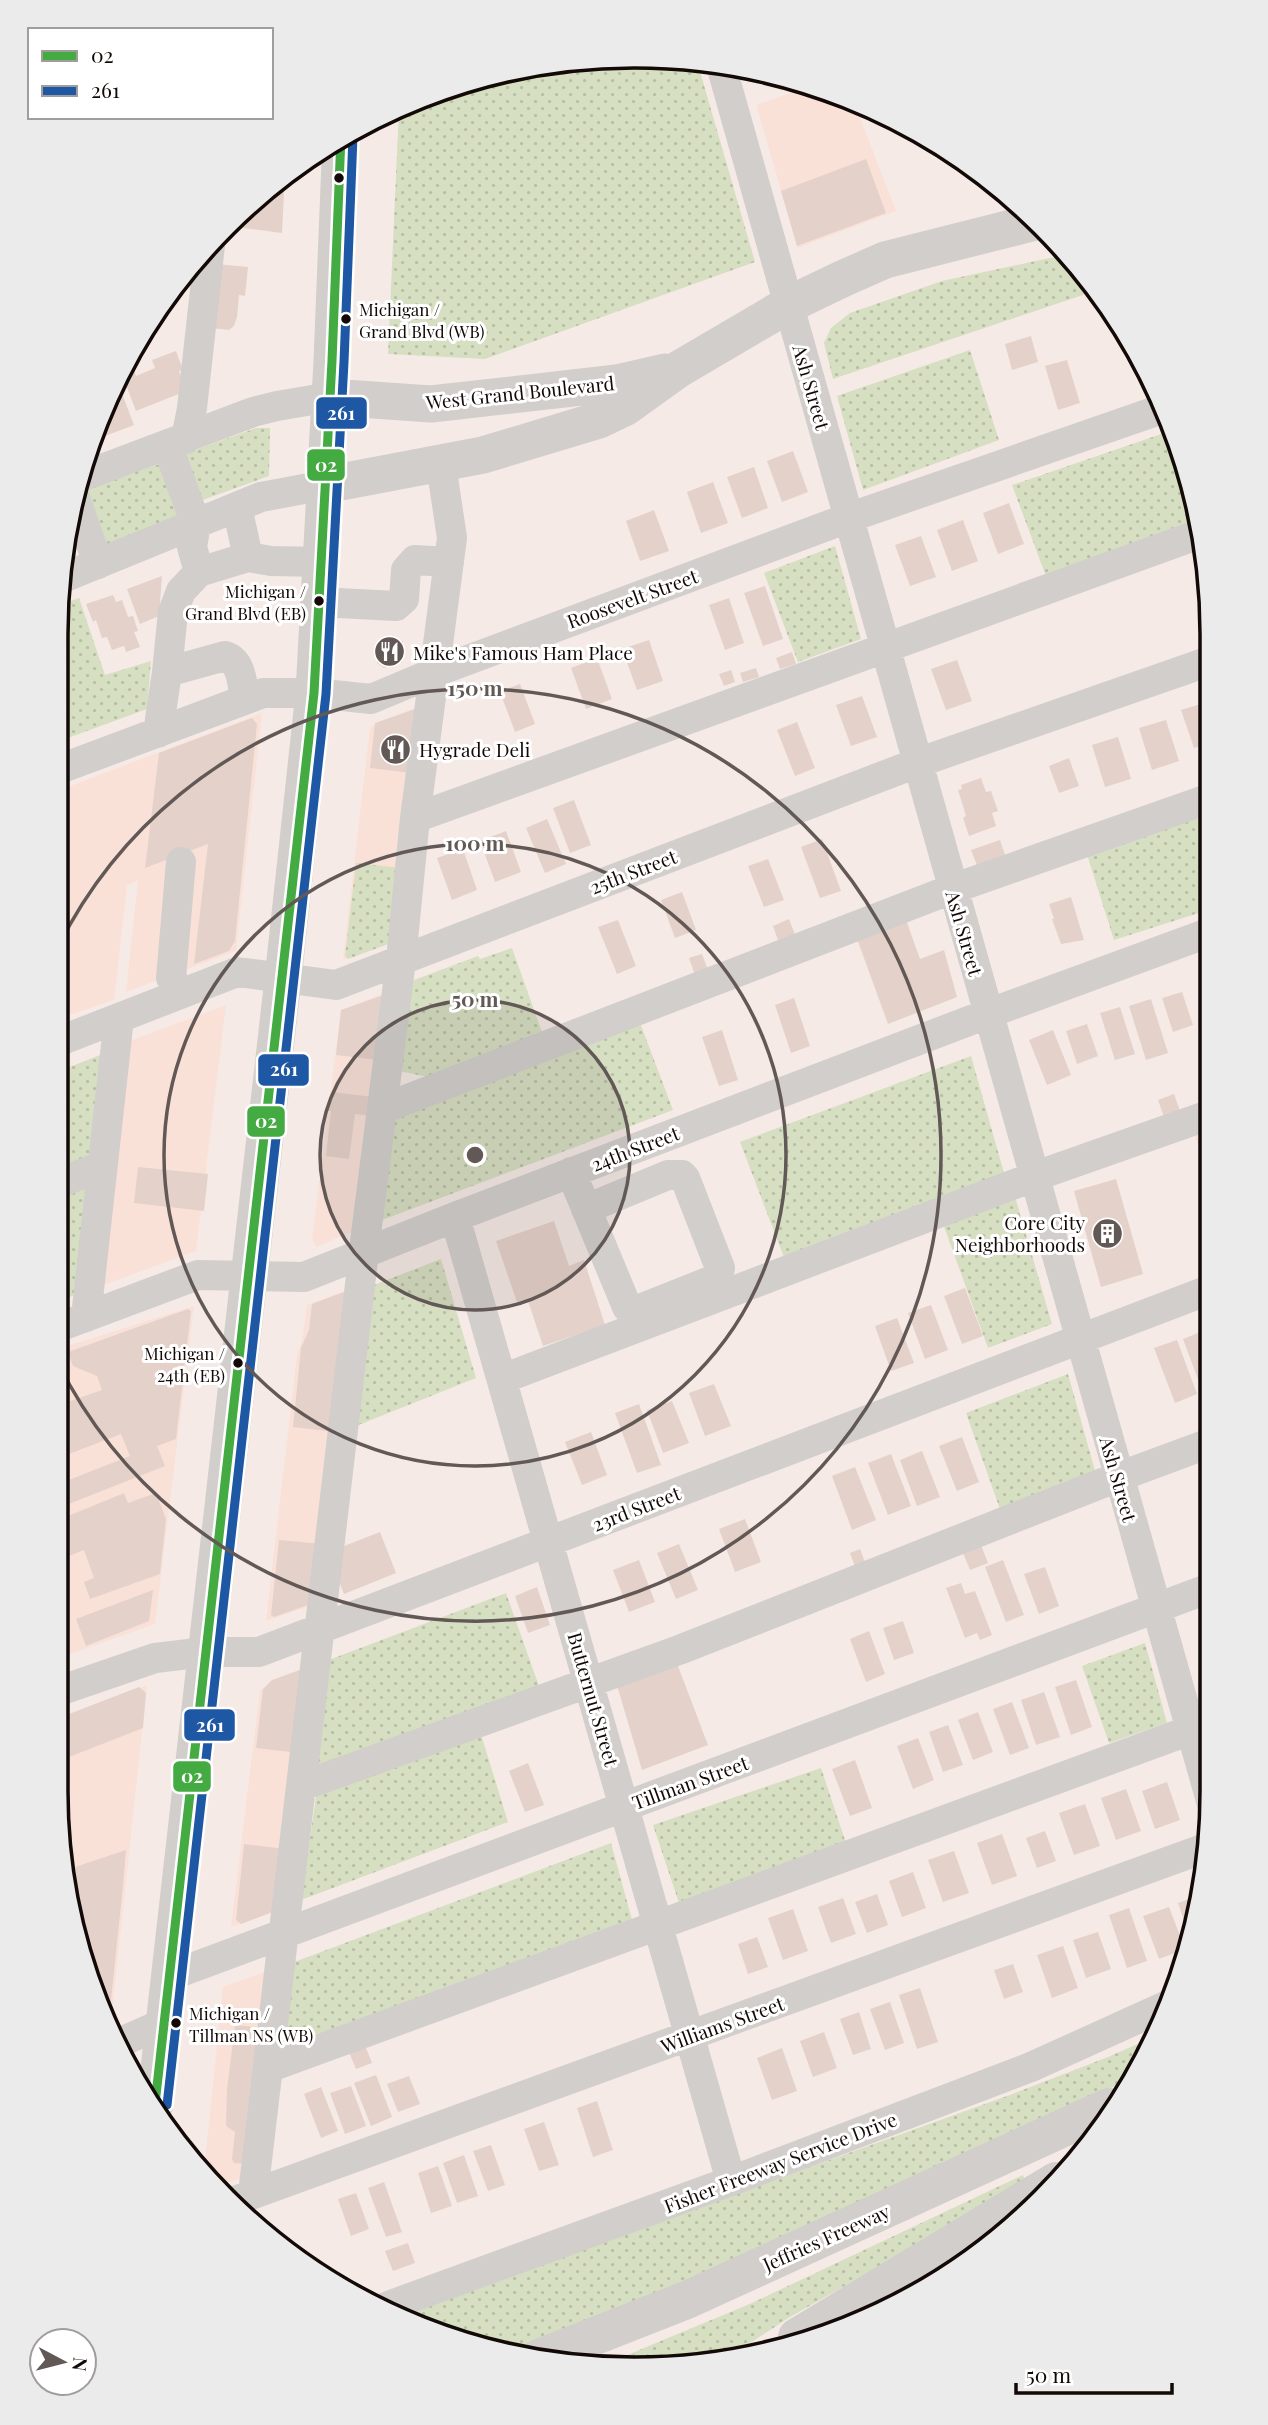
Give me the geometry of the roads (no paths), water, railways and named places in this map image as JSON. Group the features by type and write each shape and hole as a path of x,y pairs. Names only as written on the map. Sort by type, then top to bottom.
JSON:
{"highway":[{"name":"Jeffries Freeway","path":"556,2351 689,2299 1100,2111"},
{"path":"812,2328 1024,2200"}],"main road":[{"path":"156,2093 314,693 340,151"},
{"name":"West Grand Boulevard","path":"325,485 483,455 599,420 626,407 679,369 788,305 885,260 1024,225"},
{"name":"West Grand Boulevard","path":"330,397 431,404 617,383 679,369"},
{"path":"476,397 483,455"}],"street":[{"name":"Ash Street","path":"724,76 1118,1477 1156,1608 1200,1724"},
{"path":"199,572 192,547 196,524 177,442 204,267"},
{"name":"West Grand Boulevard","path":"92,473 253,412 277,405 330,397"},
{"name":"Roosevelt Street","path":"68,766 263,693 314,693 371,699 433,673 848,518 1154,412"},
{"path":"244,2197 268,2068 401,960 415,818 452,538 441,464"},
{"name":"West Grand Boulevard","path":"71,574 261,497 325,485"},
{"path":"237,507 248,557"},
{"path":"81,515 98,564"},
{"path":"415,818 1191,537"},
{"path":"158,733 173,612 181,591 199,572 248,557 271,561 321,562"},
{"path":"319,602 396,606 404,599 406,570 415,560 449,562"},
{"path":"167,672 225,656 230,657 237,664 245,699"},
{"name":"25th Street","path":"68,1038 237,972 335,985 917,763 1200,664"},
{"path":"382,1109 952,889 1200,802"},
{"path":"181,862 171,978 182,993"},
{"name":"24th Street","path":"68,1324 198,1275 304,1277 571,1172 1200,936"},
{"path":"86,1317 119,1018"},
{"path":"502,1380 1033,1177 1200,1118"},
{"path":"68,1180 102,1166"},
{"path":"571,1172 586,1209 627,1307 640,1309 718,1278 720,1268 682,1175 668,1175 586,1209"},
{"name":"Butternut Street","path":"455,1217 731,2181"},
{"name":"23rd Street","path":"68,1688 155,1658 206,1652 259,1652 1200,1293"},
{"path":"302,1786 679,1650 1200,1447"},
{"name":"Tillman Street","path":"170,1976 1200,1592"},
{"path":"268,2068 1200,1727"},
{"name":"Williams Street","path":"244,2197 1196,1851"},
{"name":"Fisher Freeway Service Drive","path":"395,2303 731,2181 1031,2067 1156,2011"},
{"path":"126,2040 164,2023"}],"place":[{"name":"Michigan / Grand Blvd (WB)","path":"346,319"},
{"name":"Michigan / Grand Blvd (EB)","path":"319,601"},
{"name":"Mike's Famous Ham Place","path":"390,652"},
{"name":"Hygrade Deli","path":"396,749"},
{"name":"Core City Neighborhoods","path":"1108,1233"},
{"name":"Michigan / 24th (EB)","path":"238,1363"},
{"name":"Michigan / Tillman NS (WB)","path":"176,2023"}]}
